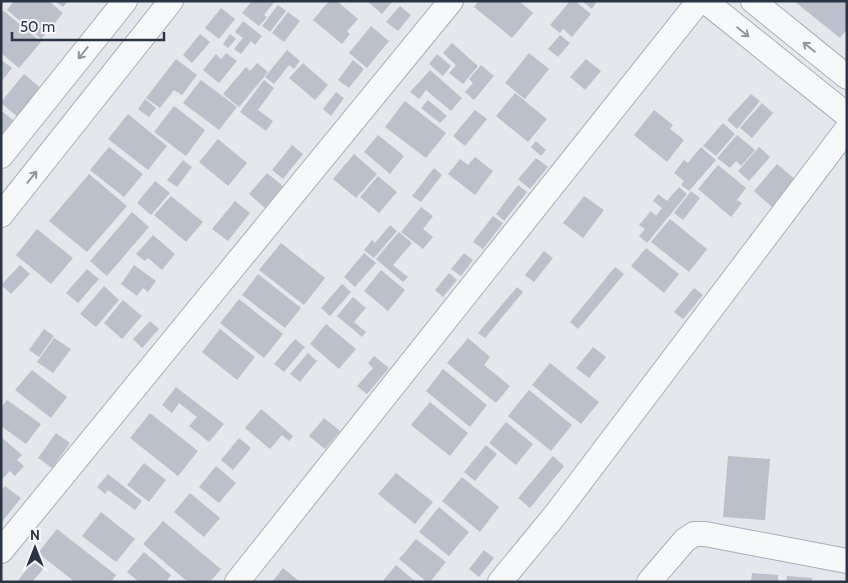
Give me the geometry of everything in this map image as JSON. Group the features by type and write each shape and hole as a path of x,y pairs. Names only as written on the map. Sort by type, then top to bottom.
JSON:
{"street":[{"path":"1,156 125,1"},
{"path":"1,215 171,1"},
{"path":"1,551 451,1"},
{"path":"237,582 700,1"},
{"path":"705,1 847,115"},
{"path":"753,1 847,77"},
{"path":"500,582 556,514 847,129"},
{"path":"649,582 685,540 694,534 705,534 847,561"}],"building":[{"path":"14,1 49,1 63,13 41,39 7,10"},
{"path":"55,1 68,1 63,7"},
{"path":"252,1 275,1 264,15 267,17 259,26 242,13"},
{"path":"329,1 337,1 358,19 347,31 350,34 342,44 313,20"},
{"path":"367,1 393,1 382,14"},
{"path":"479,1 519,1 533,13 512,38 474,7"},
{"path":"570,1 575,1 591,14 572,37 563,29 560,33 550,25"},
{"path":"582,1 597,1 592,9"},
{"path":"794,1 847,1 847,29 840,38"},
{"path":"278,5 286,11 270,32 262,26"},
{"path":"400,6 411,15 398,31 386,22"},
{"path":"221,8 235,19 219,39 205,28"},
{"path":"4,11 41,42 19,68 1,53 1,14"},
{"path":"288,12 300,21 284,42 272,33"},
{"path":"243,21 262,36 255,45 251,41 241,54 234,49 243,38 235,32"},
{"path":"371,26 389,41 367,68 349,53"},
{"path":"200,34 210,42 192,63 183,55"},
{"path":"230,34 236,39 228,48 223,44"},
{"path":"560,35 570,43 558,57 548,49"},
{"path":"452,43 478,66 463,84 449,73 456,65 443,53"},
{"path":"287,50 300,61 294,69 289,65 274,84 265,77"},
{"path":"226,53 237,61 219,83 203,70 216,54 221,59"},
{"path":"529,53 549,69 525,99 505,83"},
{"path":"437,54 451,66 443,76 429,64"},
{"path":"176,59 197,75 182,95 174,90 160,108 146,98"},
{"path":"586,59 601,71 585,90 570,77"},
{"path":"1,60 12,68 1,82"},
{"path":"353,60 364,69 349,88 338,80"},
{"path":"257,63 268,72 239,107 223,94 246,67 250,71"},
{"path":"303,63 328,85 315,100 289,78"},
{"path":"481,65 494,76 474,100 465,92 473,83 469,79"},
{"path":"430,70 462,98 451,111 426,90 419,99 410,92"},
{"path":"24,74 42,89 18,117 1,102"},
{"path":"201,80 237,107 219,130 183,103"},
{"path":"264,80 274,88 258,110 273,121 266,131 240,112"},
{"path":"336,92 344,98 331,116 323,109"},
{"path":"515,93 547,119 528,142 496,116"},
{"path":"751,94 760,101 737,129 727,120"},
{"path":"145,99 156,108 149,117 138,109"},
{"path":"428,100 447,116 440,123 421,108"},
{"path":"405,101 446,133 426,158 385,127"},
{"path":"762,103 773,113 752,138 740,128"},
{"path":"174,106 205,130 186,156 154,132"},
{"path":"475,110 487,119 465,146 453,136"},
{"path":"654,110 673,125 670,129 684,140 667,162 634,135"},
{"path":"3,112 13,120 1,135 1,114"},
{"path":"128,114 167,146 148,170 108,139"},
{"path":"723,123 735,134 716,156 703,146"},
{"path":"378,135 404,156 390,174 364,152"},
{"path":"737,135 755,150 741,166 736,161 730,168 717,158"},
{"path":"218,139 247,163 228,186 199,162"},
{"path":"536,141 546,150 541,156 531,147"},
{"path":"292,145 303,154 283,179 272,170"},
{"path":"109,147 143,174 124,197 90,170"},
{"path":"701,147 716,160 689,191 681,185 684,181 674,173 684,160 688,163"},
{"path":"759,147 770,157 749,181 738,171"},
{"path":"354,154 377,174 356,198 333,179"},
{"path":"475,157 493,171 475,195 448,174 460,159 468,165"},
{"path":"536,158 548,167 530,189 518,179"},
{"path":"183,160 192,167 177,187 167,180"},
{"path":"777,164 797,181 773,208 754,191"},
{"path":"718,165 746,188 737,200 742,203 731,217 698,189"},
{"path":"434,168 442,175 421,202 412,196"},
{"path":"267,173 283,186 265,208 249,194"},
{"path":"89,174 127,206 87,252 49,221"},
{"path":"378,176 397,192 379,213 360,197"},
{"path":"155,181 170,193 151,215 137,203"},
{"path":"518,185 527,192 504,221 496,214"},
{"path":"679,187 687,194 647,243 639,236 645,229 639,225 651,211 656,216 662,208 653,201 658,194 667,201"},
{"path":"691,191 700,198 683,220 674,213"},
{"path":"171,196 203,222 186,242 154,215"},
{"path":"584,196 604,210 583,238 563,223"},
{"path":"235,201 250,213 228,241 212,229"},
{"path":"421,207 433,216 423,229 433,237 423,249 401,232"},
{"path":"132,212 149,227 107,276 90,261"},
{"path":"493,216 503,223 483,249 473,242"},
{"path":"670,219 707,249 689,272 651,242"},
{"path":"390,225 397,231 374,258 364,250 372,240 375,243"},
{"path":"37,229 73,258 51,284 16,255"},
{"path":"399,232 412,243 393,265 408,277 403,282 376,259"},
{"path":"153,235 175,254 162,270 148,258 145,261 136,254"},
{"path":"281,243 325,278 304,305 259,270"},
{"path":"646,248 679,274 664,293 631,266"},
{"path":"544,251 553,258 534,282 525,275"},
{"path":"364,253 376,263 355,287 344,277"},
{"path":"464,253 473,260 461,276 451,269"},
{"path":"20,265 30,274 11,294 1,285"},
{"path":"134,265 156,281 148,292 143,288 137,296 121,284"},
{"path":"615,267 624,274 578,329 570,322"},
{"path":"87,269 99,279 78,303 66,293"},
{"path":"381,270 405,290 388,311 364,291"},
{"path":"449,273 457,280 443,297 435,290"},
{"path":"258,274 301,308 285,328 242,295"},
{"path":"342,284 351,292 330,316 321,308"},
{"path":"104,286 119,300 96,327 80,314"},
{"path":"517,287 523,292 485,338 478,333"},
{"path":"694,288 703,295 683,319 674,312"},
{"path":"353,297 366,308 354,322 366,332 362,337 337,316"},
{"path":"239,299 283,334 264,358 220,323"},
{"path":"123,300 142,316 122,339 104,323"},
{"path":"150,321 159,329 142,348 133,339"},
{"path":"326,324 356,349 339,369 310,344"},
{"path":"44,329 54,336 39,357 29,350"},
{"path":"220,329 255,357 237,380 202,352"},
{"path":"54,338 71,349 53,373 37,362"},
{"path":"468,338 490,357 484,365 510,386 496,403 447,363"},
{"path":"295,339 305,347 284,372 274,364"},
{"path":"593,347 606,357 589,378 576,368"},
{"path":"308,353 317,361 300,382 290,374"},
{"path":"374,356 389,368 367,394 357,386 373,368 368,363"},
{"path":"550,363 599,402 581,424 532,385"},
{"path":"443,369 487,405 470,427 426,391"},
{"path":"32,370 67,397 51,418 15,390"},
{"path":"176,387 224,424 209,442 189,426 197,417 179,403 172,413 162,405"},
{"path":"529,390 572,425 551,451 508,416"},
{"path":"7,400 41,424 26,444 1,426 1,408"},
{"path":"430,402 468,433 450,456 411,425"},
{"path":"261,409 293,436 289,441 282,435 270,449 245,428"},
{"path":"150,413 198,451 178,476 130,438"},
{"path":"324,418 340,431 325,449 309,436"},
{"path":"506,422 533,444 516,465 489,443"},
{"path":"56,433 70,443 52,468 38,458"},
{"path":"1,437 22,455 17,460 24,466 15,476 10,471 1,480"},
{"path":"239,438 251,448 233,470 221,460"},
{"path":"486,445 497,454 475,481 464,472"},
{"path":"553,456 564,466 530,508 518,498"},
{"path":"728,456 770,459 765,520 723,517"},
{"path":"144,463 166,480 149,502 127,485"},
{"path":"216,466 236,483 219,503 199,487"},
{"path":"396,473 433,502 415,524 378,494"},
{"path":"108,474 142,501 135,510 108,490 105,494 97,487"},
{"path":"462,477 499,507 480,532 442,501"},
{"path":"5,486 21,498 1,523 1,491"},
{"path":"190,493 220,518 204,537 174,512"},
{"path":"439,507 469,532 449,556 419,532"},
{"path":"101,512 135,539 116,562 82,536"},
{"path":"163,521 221,569 210,582 188,582 143,544"},
{"path":"57,529 116,575 111,582 75,582 38,553"},
{"path":"416,539 446,562 430,582 427,582 399,559"},
{"path":"484,550 494,558 479,577 469,569"},
{"path":"144,552 171,575 166,582 139,582 127,572"},
{"path":"33,561 43,569 32,582 17,582"},
{"path":"396,565 416,582 382,582"},
{"path":"283,568 300,582 272,582"},
{"path":"752,573 778,575 778,582 751,582"},
{"path":"787,576 812,578 812,582 786,582"}]}
